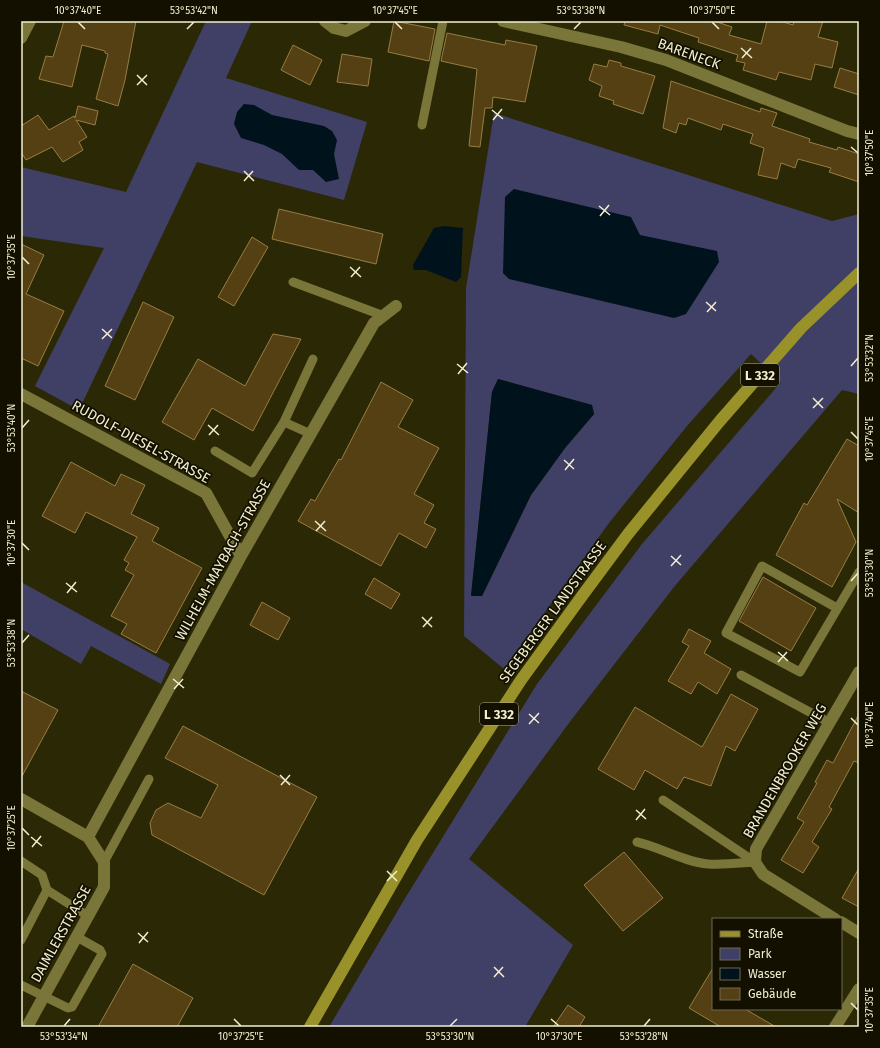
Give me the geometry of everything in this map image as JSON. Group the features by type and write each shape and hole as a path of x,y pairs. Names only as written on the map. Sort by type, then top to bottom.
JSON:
{"main road":[{"name":"SEGEBERGER LANDSTRASSE","path":"310,1027 417,840 521,680 628,534 719,422 801,328 859,273"}],"street":[{"path":"21,37 30,21"},
{"path":"325,21 334,28 346,31 365,21"},
{"name":"BARENECK","path":"503,21 621,47 666,60 859,134"},
{"name":"WILHELM-MAYBACH-STRASSE","path":"88,837 241,556 374,323 396,306"},
{"name":"RUDOLF-DIESEL-STRASSE","path":"21,394 206,493 241,556"},
{"name":"BRANDENBROOKER WEG","path":"755,862 756,849 859,672"},
{"path":"21,799 88,837 104,862"},
{"name":"DAIMLERSTRASSE","path":"27,1027 104,887 104,862"},
{"path":"755,862 763,874 833,918"},
{"path":"842,923 859,933"},
{"path":"835,1027 859,989"}],"lane":[{"path":"422,125 443,21"},
{"path":"293,282 384,316"},
{"path":"215,451 252,473 284,422 313,359"},
{"path":"284,422 311,434"},
{"path":"837,608 762,566 726,633 800,672 859,572"},
{"path":"740,675 830,723"},
{"path":"104,862 149,779"},
{"path":"663,800 755,862"},
{"path":"636,842 655,846 691,860 708,864 755,862"},
{"path":"21,861 42,875 47,890 88,916"},
{"path":"21,940 47,890"},
{"path":"21,985 68,1008 72,1007 101,957 100,950 76,937"}],"green space":[{"path":"206,21 252,21 226,78 367,122 344,200 197,162 79,410 35,386 104,248 21,236 21,167 126,192"},
{"path":"494,113 832,221 859,214 859,394 842,390 674,587 572,719 469,859 573,945 525,1027 329,1027 404,900 537,684 642,544 781,382 751,354 687,426 609,523 504,669 464,636 466,288","holes":["498,379 592,405 594,414 565,448 531,495 482,596 471,596 492,392"]},
{"path":"21,582 170,664 161,684 91,646 81,664 21,629"}],"water":[{"path":"244,104 254,105 272,115 324,126 332,131 337,140 334,154 339,179 326,182 313,170 299,170 282,154 264,145 241,138 234,124 237,112"},
{"path":"514,189 631,217 640,235 717,251 719,262 686,314 674,318 509,279 503,273 505,197"},
{"path":"444,226 463,228 461,277 456,282 426,270 414,270 413,265 434,228"},
{"path":"498,379 592,405 594,414 565,448 531,495 482,596 471,596 492,392"}],"building":[{"path":"64,21 136,21 125,80 118,106 96,99 108,54 105,53 105,51 82,45 72,87 39,79 46,56 53,57"},
{"path":"394,21 435,29 429,61 388,52"},
{"path":"625,21 714,21 732,27 729,35 761,44 767,21 780,21 793,25 794,21 823,21 818,37 838,42 832,68 815,64 811,80 779,72 776,80 743,70 745,63 736,61 738,55 698,42 699,38 660,25 658,34 624,25"},
{"path":"447,33 505,45 506,40 537,46 525,102 493,97 492,108 485,108 480,147 469,146 477,69 441,61"},
{"path":"293,45 322,60 310,85 281,70"},
{"path":"342,54 372,59 368,86 337,82"},
{"path":"609,60 621,63 621,66 655,76 643,114 613,104 614,101 599,96 602,86 589,80 594,64 607,67"},
{"path":"840,68 859,74 859,95 834,87"},
{"path":"671,81 760,112 761,108 777,113 772,126 810,139 809,142 837,150 838,147 859,154 859,182 829,172 831,168 798,159 795,168 781,163 777,179 758,175 764,148 750,143 753,134 723,124 721,130 688,118 686,125 679,123 676,133 663,128"},
{"path":"78,106 98,111 95,125 76,120 87,137 79,142 83,150 63,162 52,147 26,160 21,152 21,126 38,115 49,130 74,116 75,118"},
{"path":"279,209 383,234 376,264 272,239"},
{"path":"252,237 268,247 234,306 218,297"},
{"path":"21,244 44,255 26,294 64,311 38,366 21,358"},
{"path":"143,302 174,317 135,400 105,386"},
{"path":"273,334 301,339 253,431 212,408 194,440 162,422 198,359 245,386"},
{"path":"381,382 413,400 398,427 439,448 414,494 434,505 424,523 436,529 426,548 399,533 381,566 298,521 311,499 315,501 339,459 341,460"},
{"path":"847,439 859,446 859,513 837,499 856,542 832,587 776,555 804,503 807,505"},
{"path":"71,462 115,486 121,474 145,485 131,514 159,528 152,541 202,568 156,653 121,634 127,624 111,616 134,575 125,570 129,563 124,560 137,537 86,512 75,533 42,516"},
{"path":"763,577 816,608 791,651 739,621"},
{"path":"374,578 400,594 391,609 365,594"},
{"path":"262,602 290,618 278,640 250,625"},
{"path":"689,629 711,641 704,653 731,669 717,694 698,682 691,694 668,681 689,646 682,642"},
{"path":"21,691 58,710 21,778"},
{"path":"731,694 758,709 735,751 726,746 711,786 684,777 677,789 645,770 634,790 598,769 635,707 702,747"},
{"path":"859,714 859,763 854,761 829,807 832,809 812,842 819,847 803,873 781,860 804,822 797,818 817,783 815,782 827,760 833,763"},
{"path":"183,726 317,797 264,895 152,835 150,823 156,810 168,803 201,818 218,785 165,758"},
{"path":"624,852 663,898 623,931 584,885"},
{"path":"859,868 859,907 842,898"},
{"path":"133,964 193,998 177,1027 98,1027"},
{"path":"712,970 712,1010 747,1010 776,1027 721,1027 689,1008"},
{"path":"568,1005 585,1017 579,1027 553,1027"}]}
